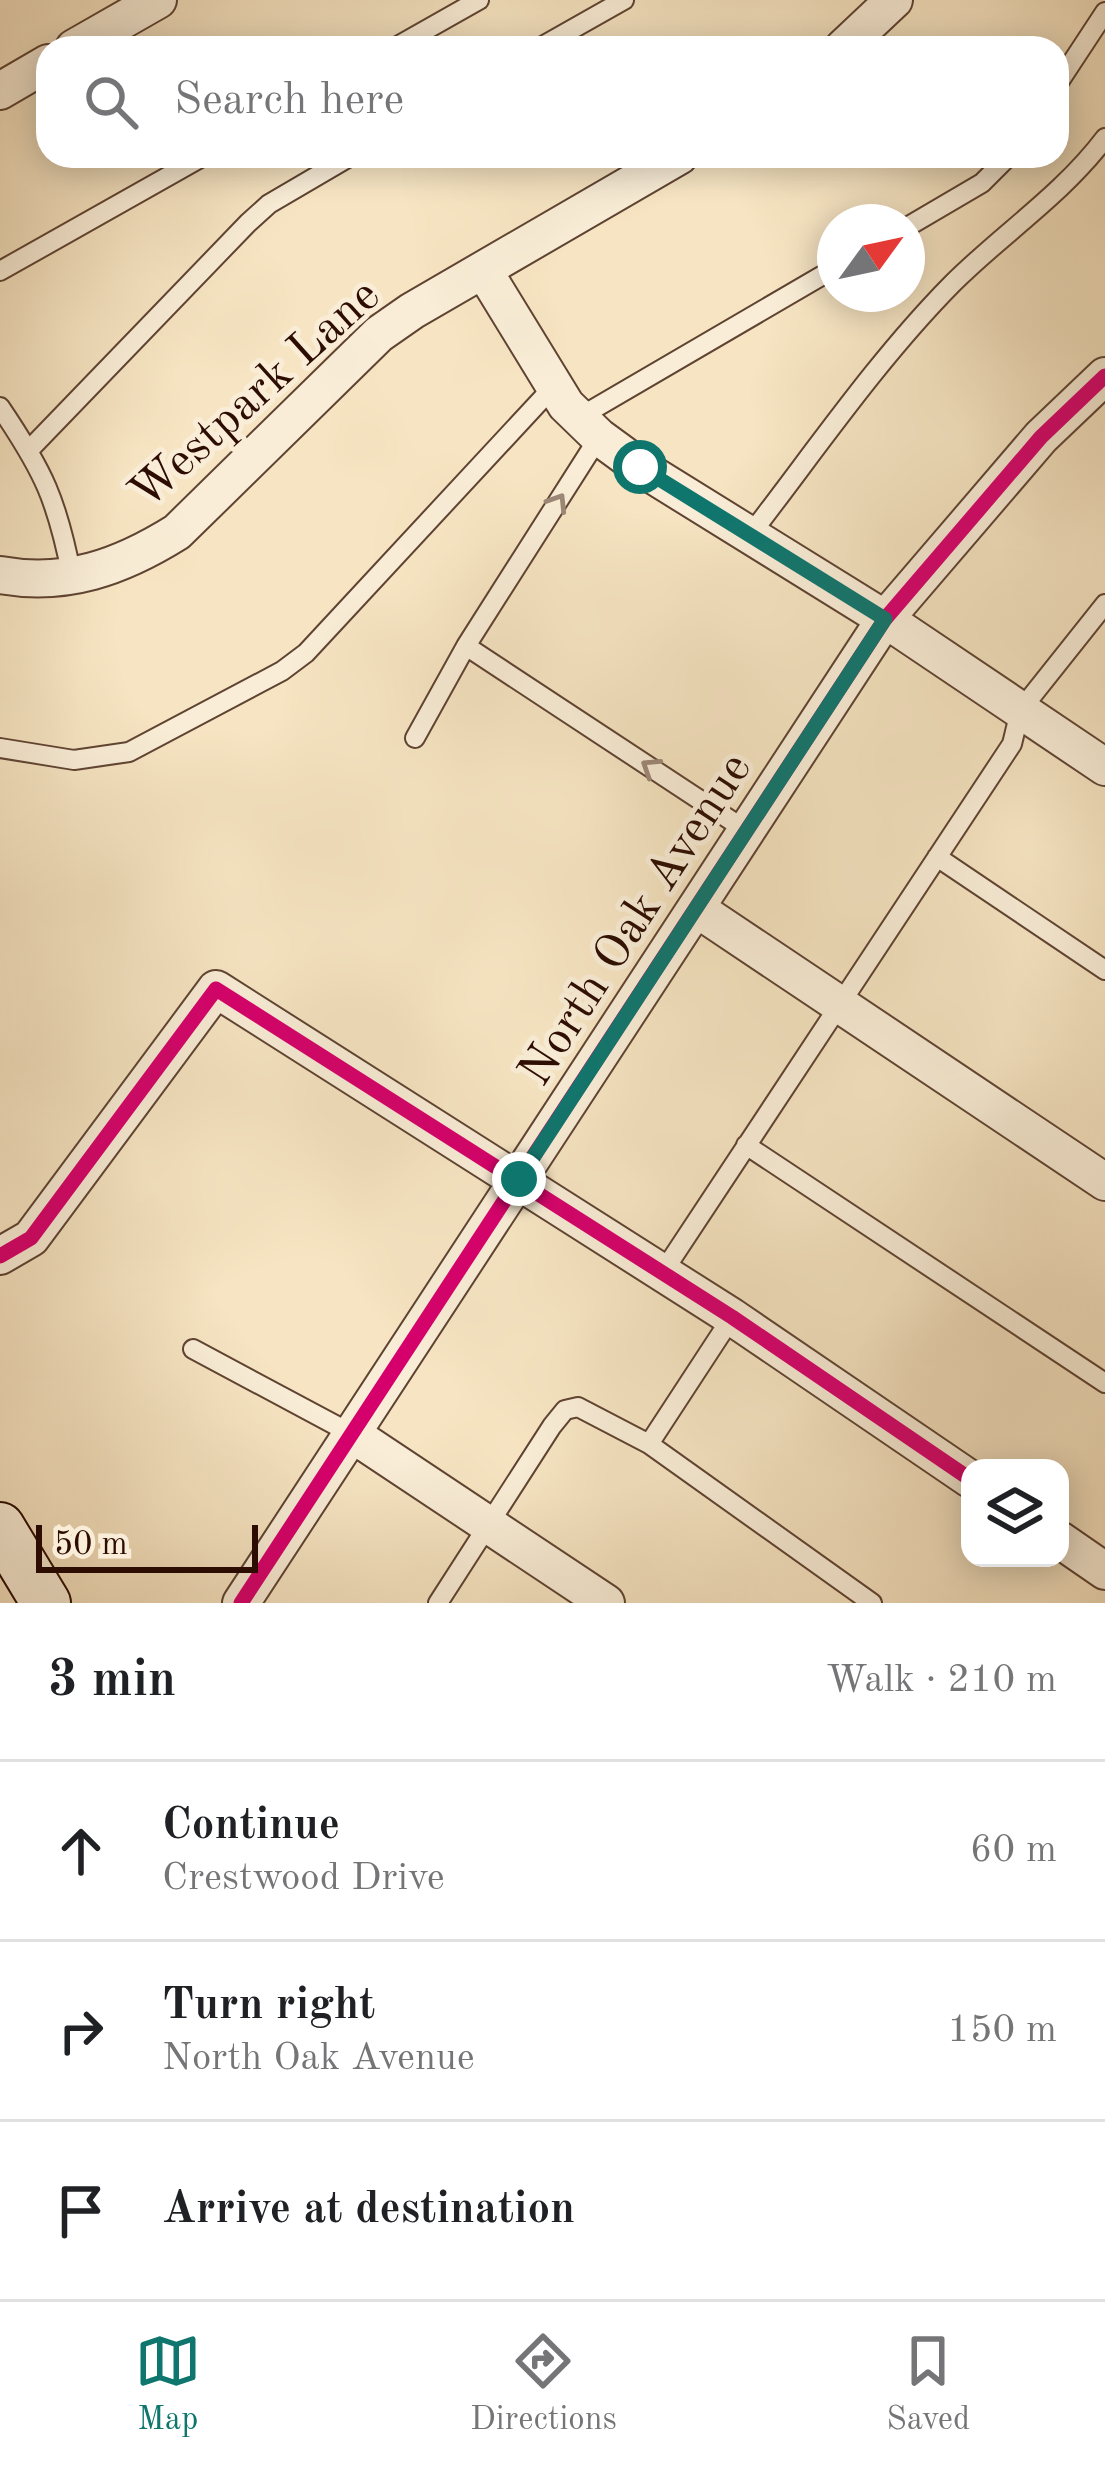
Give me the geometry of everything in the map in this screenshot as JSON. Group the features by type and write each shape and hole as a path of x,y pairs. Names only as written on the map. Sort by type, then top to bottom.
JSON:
{"main road":[{"path":"0,1527 46,1603"}],"street":[{"path":"95,36 158,0"},
{"path":"856,36 894,0"},
{"path":"0,91 36,70"},
{"name":"Westpark Lane","path":"0,575 32,581 107,569 177,532 379,334 412,310 660,168"},
{"path":"484,271 553,387 589,427 1105,767"},
{"name":"North Oak Avenue","path":"241,1603 885,619 1041,437 1105,376"},
{"path":"697,909 1105,1181"},
{"path":"0,1256 31,1238 215,989 663,1272 961,1473"},
{"path":"352,1434 606,1603"},
{"path":"1069,1546 1105,1571"}],"lane":[{"path":"415,36 479,0"},
{"path":"560,36 624,0"},
{"path":"1069,67 1105,12"},
{"path":"750,535 910,330 953,283 1084,166 1105,138"},
{"path":"0,271 182,168"},
{"path":"29,451 248,223 269,204 330,168"},
{"path":"925,216 982,183 998,168"},
{"path":"415,738 589,427 817,280"},
{"path":"0,748 74,760 129,752 282,671 306,653 553,387"},
{"path":"0,407 29,451 59,514 72,577"},
{"path":"663,1272 1012,743 1020,711 1105,604"},
{"path":"466,646 747,831"},
{"path":"937,856 1105,970"},
{"path":"746,1144 1105,1383"},
{"path":"650,1444 732,1317"},
{"path":"193,1349 352,1434"},
{"path":"438,1603 565,1410 578,1407 650,1444 872,1603"}],"cycle path":[{"path":"241,1603 885,619 1041,437 1105,376"},
{"path":"0,1256 31,1238 216,989 732,1317 961,1473"}],"route":[{"path":"519,1179 885,619 640,467"}]}
